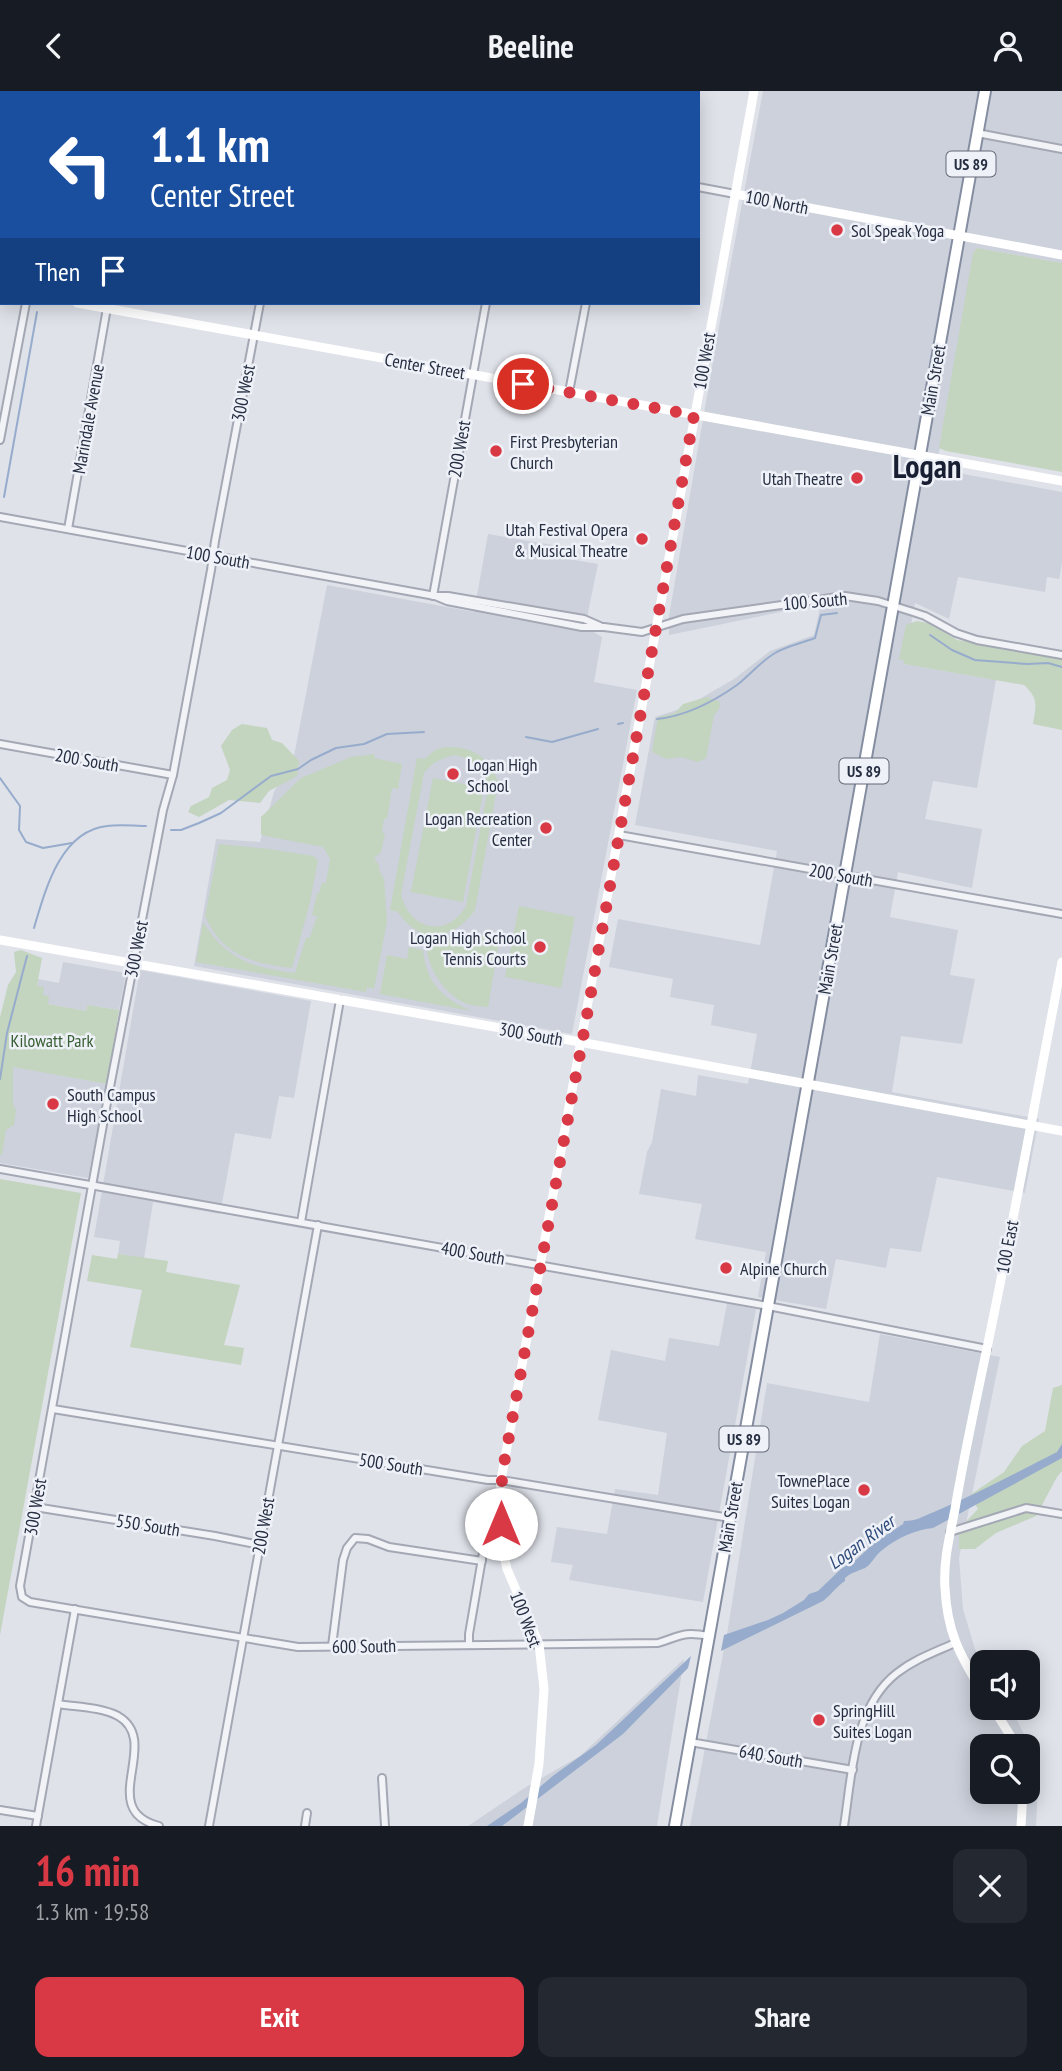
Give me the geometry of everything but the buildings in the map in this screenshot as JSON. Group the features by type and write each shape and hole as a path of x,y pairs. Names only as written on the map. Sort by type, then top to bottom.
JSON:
{"highway":[{"name":"Main Street","path":"675,1826 985,91"}],"street":[{"name":"100 West","path":"528,1826 539,1764 544,1700 539,1644 507,1569 502,1546 502,1480 754,91"},
{"path":"977,133 1062,149"},
{"name":"100 North","path":"700,187 1062,255"},
{"path":"0,440 26,305"},
{"name":"Center Street","path":"89,305 1062,481"},
{"name":"300 West","path":"22,1597 20,1586 92,1186 163,810 173,775 260,305"},
{"name":"200 West","path":"434,596 486,305"},
{"path":"569,392 586,305"},
{"name":"Marindale Avenue","path":"68,529 107,308"},
{"name":"100 South","path":"0,517 434,596 448,596 584,619 604,627 634,632 683,619 845,596 893,605 925,616 956,633 977,640 1062,655"},
{"name":"200 South","path":"0,744 173,775"},
{"name":"200 South","path":"619,835 1062,914"},
{"name":"300 South","path":"0,940 1062,1131"},
{"name":"100 East","path":"970,1673 954,1643 947,1614 946,1562 1062,962"},
{"path":"301,1222 340,1000"},
{"name":"400 South","path":"0,1169 768,1306 987,1349"},
{"name":"200 West","path":"209,1826 318,1225"},
{"name":"500 South","path":"52,1409 730,1518"},
{"name":"550 South","path":"36,1507 260,1545"},
{"path":"950,1532 1026,1508 1062,1514"},
{"path":"332,1646 344,1560 355,1538 368,1539 389,1547 482,1561"},
{"path":"469,1645 484,1546"},
{"name":"600 South","path":"22,1597 30,1602 298,1647 657,1643 682,1634 709,1636"},
{"path":"36,1826 75,1609"},
{"path":"844,1826 861,1730 874,1699 883,1686 904,1668 954,1643"},
{"path":"58,1704 105,1712 124,1721 134,1734 136,1744 128,1790 132,1806 138,1816 159,1826"},
{"name":"640 South","path":"690,1742 853,1770"},
{"path":"382,1778 385,1826"},
{"path":"1021,1826 1022,1804"},
{"path":"0,1810 38,1816"},
{"path":"305,1826 307,1813"}],"shaded area":[{"path":"763,91 1062,91 1062,263 977,248 936,469 1062,492 1062,563 1059,579 1047,577 1045,592 958,577 949,619 915,603 904,664 996,680 977,788 933,781 925,819 982,829 972,888 898,872 890,917 958,930 950,975 975,979 962,1044 901,1036 892,1092 1039,1119 1025,1193 937,1177 921,1252 890,1248 886,1268 836,1259 826,1309 758,1297 766,1252 695,1239 702,1204 639,1194 661,1089 696,1096 698,1075 748,1084 757,1034 711,1025 714,1005 670,997 673,979 609,967 618,919 760,945 777,851 635,825 655,717 686,707 734,679 770,651 814,635 820,608 795,609 669,635 669,616"},
{"name":"Logan High School","path":"488,534 553,545 557,557 598,564 585,627 602,637 594,682 637,690 572,1034 194,966 216,839 260,842 274,792 294,756 327,585 474,612"},
{"path":"63,962 126,973 119,1010 87,1005 86,1011 48,1004 37,986 38,979 59,983"},
{"path":"140,970 311,1001 294,1098 279,1096 271,1139 235,1133 220,1214 153,1202 144,1259 118,1254 120,1241 94,1237"},
{"name":"South Campus High School","path":"10,1066 107,1084 88,1178 0,1163 0,1125"},
{"path":"727,1303 756,1309 703,1602 569,1580 573,1565 551,1562 557,1527 607,1534 615,1489 658,1495 667,1433 598,1420 611,1350 665,1361 669,1338 719,1346"},
{"path":"880,1334 1000,1357 959,1558 963,1609 976,1650 970,1650 970,1720 1017,1720 1024,1734 970,1734 970,1804 1037,1804 1036,1826 690,1826 728,1628 767,1383 869,1402"},
{"path":"684,1659 657,1826 468,1826 526,1787 580,1756"}],"green space":[{"path":"977,248 1062,263 1062,472 939,448 973,253"},
{"path":"917,621 932,624 957,640 1062,657 1062,730 1033,724 1035,703 1032,694 1024,685 904,664 904,661 899,659 906,625"},
{"path":"707,697 720,702 714,715 706,758 698,762 681,757 667,759 652,752 658,717 675,713 683,704"},
{"path":"242,724 267,728 272,740 282,743 299,761 297,776 269,791 260,803 229,800 199,817 188,812 191,806 209,797 212,788 227,780 230,770 221,746 232,730"},
{"path":"454,747 478,754 490,765 498,782 475,910 457,928 436,935 416,930 398,912 390,910 417,758 425,759 435,750","holes":["454,755 480,769 488,787 466,906 449,923 429,926 412,916 401,894 424,773 441,760"]},
{"path":"375,754 374,758 402,764 398,789 392,788 387,819 384,819 382,832 385,834 381,852 374,858 384,879 387,922 374,989 367,987 366,992 196,962 203,922 221,945 242,960 295,973 306,938 310,937 317,916 312,915 317,893 322,883 326,883 330,859 323,847 261,835 261,817 301,778 351,757"},
{"path":"433,778 484,788 463,902 411,892"},
{"path":"219,844 314,856 318,861 292,968 240,955 230,949 212,930 205,916"},
{"name":"Logan High School Tennis Courts","path":"519,906 575,917 561,988 505,977"},
{"path":"492,935 499,942 488,1007 467,1004 447,990 435,975 428,957 427,940"},
{"path":"409,947 423,950 432,981 444,995 472,1011 380,994 387,955 407,959"},
{"name":"Kilowatt Park","path":"21,950 42,958 37,986 44,987 43,995 49,996 48,1004 86,1011 87,1005 119,1010 107,1084 13,1067 13,1105 16,1110 14,1125 6,1130 0,1156 0,1017 8,985 16,972 14,952"},
{"path":"0,1179 81,1193 0,1635"},
{"path":"118,1254 168,1261 166,1272 240,1285 224,1345 244,1348 241,1365 130,1347 142,1290 87,1281 92,1255 117,1259"},
{"path":"1062,1385 1062,1471 1036,1516 996,1533 975,1549 959,1549 959,1529 978,1509 970,1495 1004,1472 1022,1446 1045,1431 1053,1388"}],"water":[{"path":"1062,1444 1062,1458 933,1528 899,1539 881,1551 867,1567 845,1578 823,1601 721,1651 724,1635 768,1620 804,1600 904,1521 919,1518 981,1491 1057,1452"},
{"path":"691,1656 688,1668 623,1734 502,1826 487,1826 596,1745"}],"waterway":[{"path":"4,497 37,312"},
{"path":"657,719 689,711 718,697 737,685 775,653 815,638 821,615 837,613"},
{"path":"930,635 952,650 975,660 1048,663 1062,667"},
{"path":"618,724 623,723"},
{"path":"526,737 552,742 598,729"},
{"path":"171,830 181,830 221,813 271,776 298,769 336,748 364,744 387,734 424,732"},
{"path":"0,778 20,806 19,830 26,842 43,848 72,843"},
{"path":"34,928 43,897 57,865 77,839 91,830 107,826 146,826"},
{"path":"0,1079 7,1033 27,956"}],"place":[{"name":"Sol Speak Yoga","path":"837,230"},
{"name":"First Presbyterian Church","path":"496,451"},
{"name":"Utah Theatre","path":"857,478"},
{"name":"Utah Festival Opera & Musical Theatre","path":"642,539"},
{"name":"Logan High School","path":"453,774"},
{"name":"Logan Recreation Center","path":"546,828"},
{"name":"Logan High School Tennis Courts","path":"540,947"},
{"name":"South Campus High School","path":"53,1104"},
{"name":"Alpine Church","path":"726,1268"},
{"name":"TownePlace Suites Logan","path":"864,1490"},
{"name":"SpringHill Suites Logan","path":"819,1720"}],"district":[{"name":"Logan","path":"927,466"}],"route":[{"path":"501,1524 503,1469 694,415 523,384"}],"water label":[{"name":"Logan River","path":"861,1542"}]}
